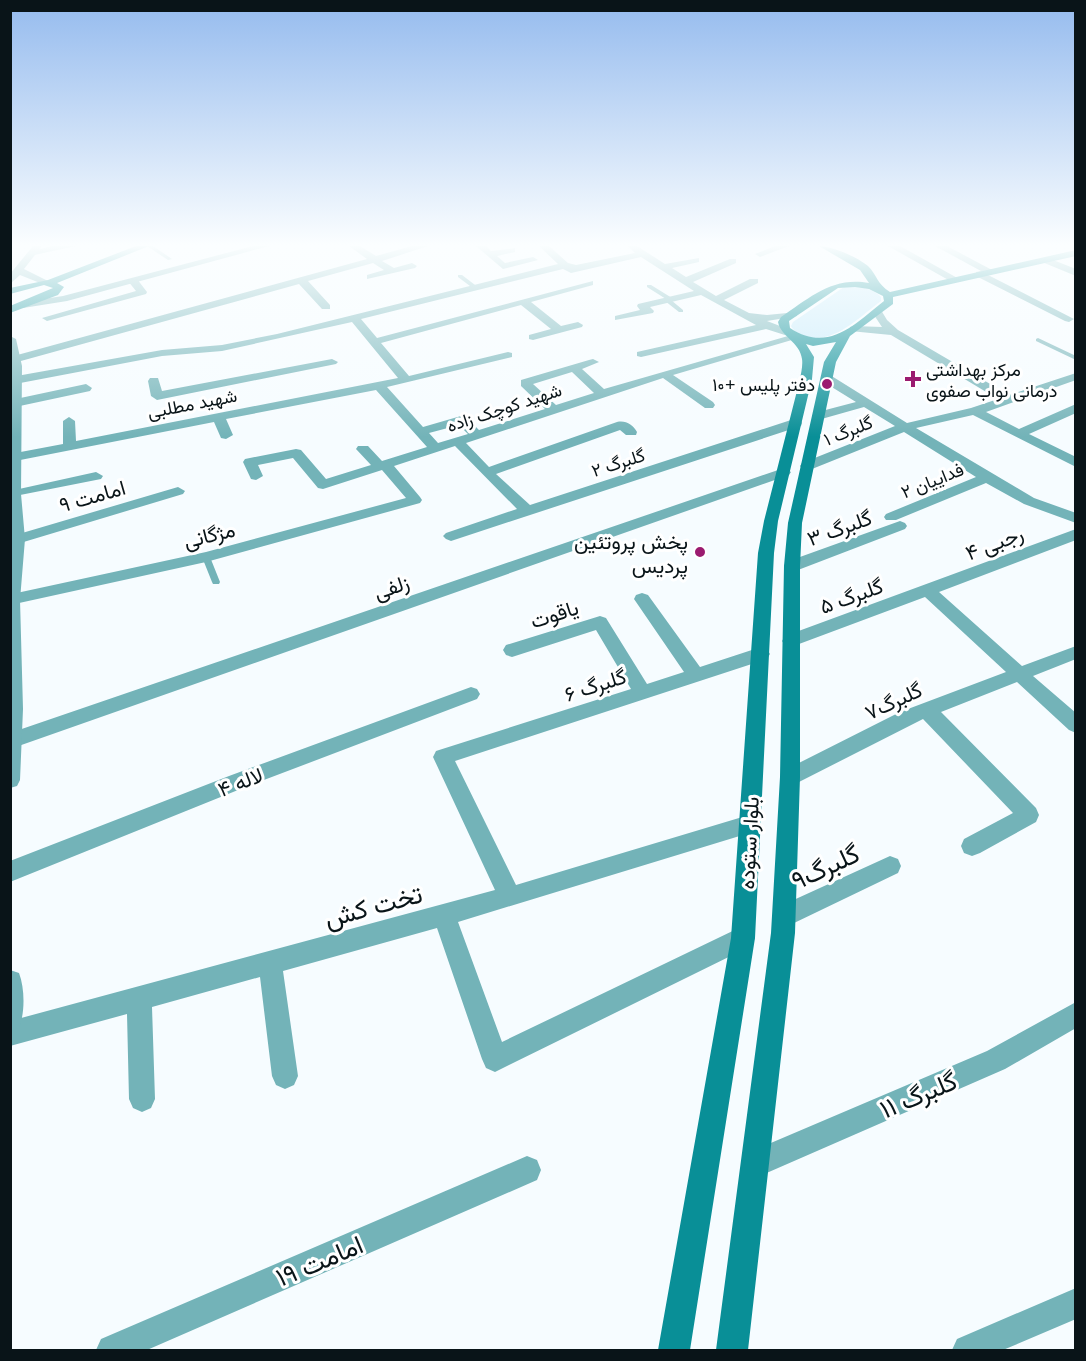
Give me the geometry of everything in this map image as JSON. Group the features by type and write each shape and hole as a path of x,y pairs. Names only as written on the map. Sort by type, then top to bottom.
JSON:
{"main road":[{"path":"800,310 783,322 793,335 821,342 836,341 880,310"},
{"name":"بلوار ستوده","path":"732,1350 771,1045 784,916 790,777 792,566 795,523 830,362 850,333"},
{"name":"بلوار ستوده","path":"674,1350 743,938 766,553 806,379 808,357 793,335"}],"street":[{"path":"47,318 78,310"},
{"path":"13,361 193,310"},
{"path":"14,394 162,353 222,348 392,310"},
{"path":"374,342 492,310"},
{"path":"534,310 559,330"},
{"path":"619,318 649,311 647,310"},
{"path":"732,310 764,326 793,335"},
{"path":"1051,310 1069,319"},
{"path":"736,312 767,318 793,314"},
{"path":"877,312 894,333 1009,400"},
{"path":"355,319 406,380"},
{"path":"533,337 578,326"},
{"path":"641,354 764,326"},
{"path":"850,333 876,329 894,333"},
{"name":"شهید کوچک زاده","path":"256,476 250,462 296,453 323,485 602,393 793,335"},
{"path":"10,339 14,394 13,489 17,539 12,597 10,780"},
{"name":"شهید مطلبی","path":"12,457 218,416 237,397 378,385 508,355"},
{"path":"154,381 157,396 237,397 332,362"},
{"path":"554,410 525,383 593,362"},
{"path":"574,368 602,393"},
{"path":"664,374 709,405"},
{"name":"گلبرگ ۱","path":"807,466 904,427 975,411 1076,376"},
{"path":"826,378 987,478 1029,501 1076,518"},
{"path":"378,385 435,448"},
{"path":"14,394 86,388"},
{"path":"818,416 866,403"},
{"path":"1017,434 1074,410"},
{"path":"975,411 1076,463"},
{"path":"218,416 226,435"},
{"path":"419,432 461,420 477,435"},
{"path":"69,421 70,446"},
{"name":"گلبرگ ۲","path":"451,536 796,423"},
{"path":"487,472 622,425 631,432"},
{"path":"457,441 527,511"},
{"path":"363,448 382,465"},
{"name":"مژگانی","path":"12,597 206,557 414,500 382,465"},
{"name":"زلفی","path":"11,741 784,472"},
{"path":"13,489 96,476"},
{"name":"فداییان ۲","path":"896,522 987,478"},
{"name":"امامت ۹","path":"17,539 178,491"},
{"name":"گلبرگ ۳","path":"792,566 896,522"},
{"name":"رجبی ۴","path":"927,590 1076,534"},
{"path":"927,590 1076,725"},
{"name":"گلبرگ ۵","path":"791,641 927,590"},
{"path":"642,599 696,675"},
{"name":"یاقوت","path":"512,650 600,622 644,692"},
{"name":"گلبرگ۷","path":"790,777 926,709 1021,675 1076,652"},
{"name":"گلبرگ ۶","path":"510,897 444,757 760,654"},
{"name":"لاله ۴","path":"10,872 236,782 471,694"},
{"path":"926,709 1029,816 972,846"},
{"name":"تخت کش","path":"10,1034 510,897 749,824"},
{"name":"گلبرگ۹","path":"784,916 890,866"},
{"path":"444,915 495,1059 743,938"},
{"path":"270,962 285,1076"},
{"path":"10,982 10,1019"},
{"path":"139,998 142,1099"},
{"name":"گلبرگ ۱۱","path":"755,1164 996,1060 1076,1014"},
{"name":"امامت ۱۹","path":"112,1350 526,1170"},
{"path":"968,1350 1076,1303"}],"lane":[{"path":"1038,340 1076,358"},
{"path":"206,557 216,582"}],"shaded area":[{"path":"811,310 870,310 846,328 827,337 806,337 799,334 791,326 793,322"}],"place":[{"name":"مرکز بهداشتی درمانی نواب صفوی","path":"913,379"},
{"name":"دفتر پلیس +۱۰","path":"827,384"},
{"name":"پخش پروتئین پردیس","path":"700,552"}]}
